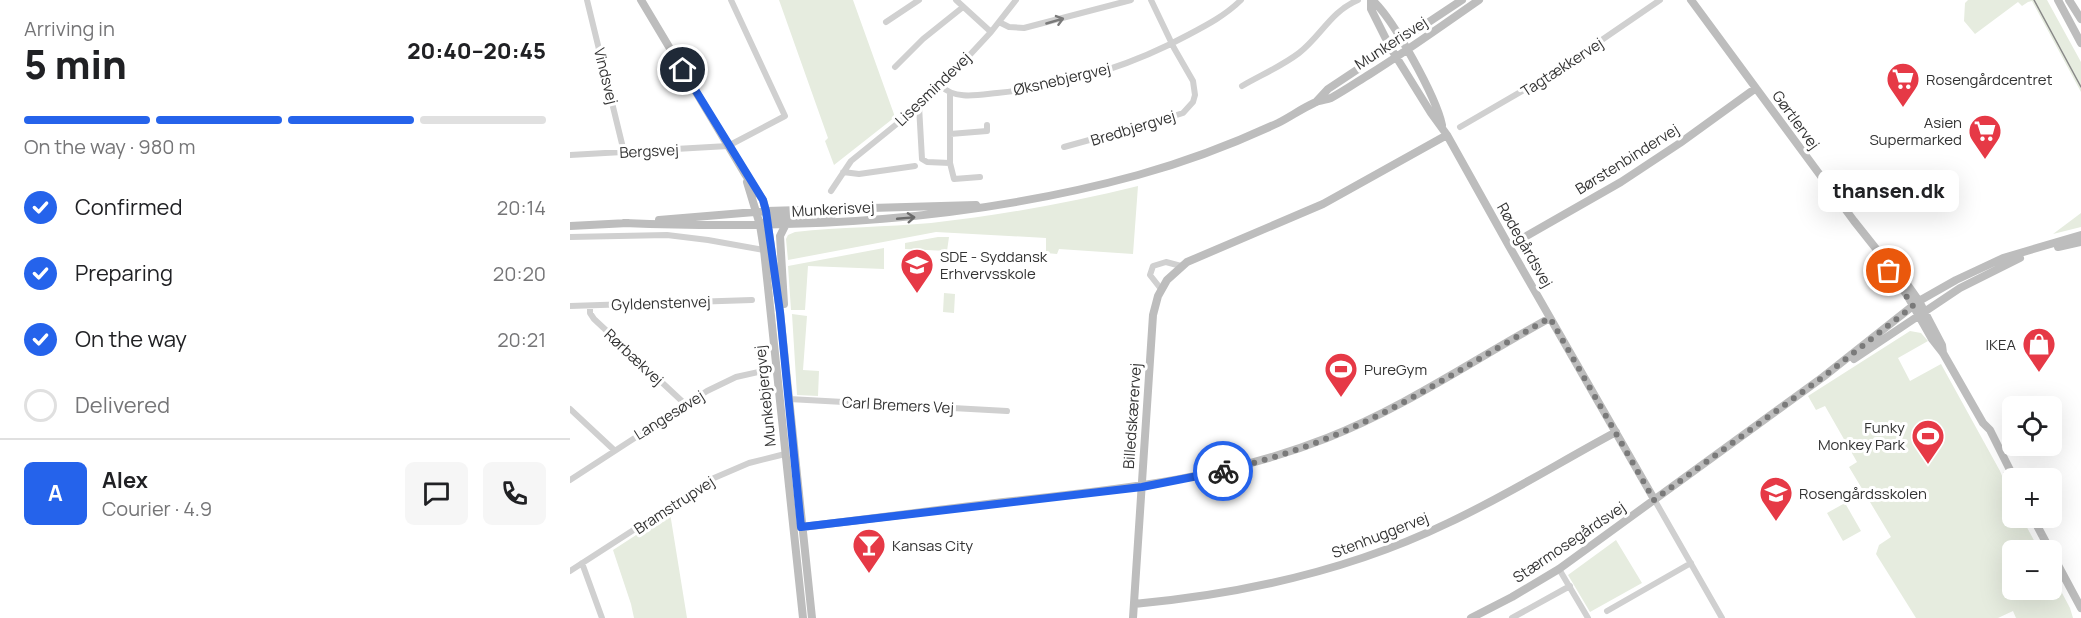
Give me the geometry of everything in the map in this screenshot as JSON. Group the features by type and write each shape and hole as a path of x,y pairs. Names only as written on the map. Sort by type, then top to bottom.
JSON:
{"street":[{"name":"Vindsvej","path":"587,0 624,152"},
{"name":"Munkebjergvej","path":"641,0 745,174 763,219 780,312 812,618"},
{"path":"728,146 785,116 731,0"},
{"path":"886,22 919,0"},
{"path":"956,0 991,32"},
{"name":"Lisesmindevej","path":"831,191 852,161 941,86 991,32 1016,0"},
{"path":"999,22 1009,27 1024,28 1131,0"},
{"name":"Bredbjergvej","path":"1064,147 1158,121 1183,113 1189,108 1195,95 1193,81 1151,0"},
{"path":"1228,0 1232,9"},
{"name":"Øksnebjergvej","path":"950,94 1001,92 1063,82 1105,71 1172,44 1214,21 1242,0"},
{"path":"1242,86 1300,52 1332,17 1358,0"},
{"name":"Munkerisvej","path":"624,223 705,225 763,219 785,225 930,216 1081,189 1139,175 1182,161 1279,122 1315,102 1330,98 1463,0"},
{"name":"Munkerisvej","path":"1315,102 1328,89 1479,0"},
{"name":"Tagtækkervej","path":"1460,127 1555,72 1660,0"},
{"name":"Gørtlervej","path":"1691,0 1833,195 1881,255 1895,267 1942,345 1943,352 1983,423 1990,430 2009,468"},
{"path":"2058,0 2081,44"},
{"path":"2070,0 2081,19"},
{"name":"Rødegårdsvej","path":"1371,1 1379,6 1431,113 1445,131 1722,618"},
{"path":"895,67 923,39 963,7"},
{"name":"Rødegårdsvej","path":"1398,48 1438,108 1445,131"},
{"path":"941,86 950,94 950,163 954,179 980,177"},
{"name":"Børstenbindervej","path":"1509,246 1621,182 1756,88"},
{"path":"919,106 922,159 927,162 950,163"},
{"path":"950,134 987,131 987,125"},
{"name":"Billedskærervej","path":"1133,618 1153,315 1161,290 1180,266 1194,258 1323,204 1445,131"},
{"name":"Bergsvej","path":"570,155 728,146"},
{"path":"843,172 859,174 915,166"},
{"name":"Munkerisvej","path":"570,226 763,219 848,214 864,208 1006,203"},
{"name":"Munkebjergvej","path":"763,219 764,250 803,618"},
{"path":"780,312 784,303 780,236 785,225"},
{"path":"570,237 666,235 764,250"},
{"name":"Stærmosegårdsvej","path":"1471,618 1559,569 1823,377 1981,268 2011,256 2081,235"},
{"name":"Stærmosegårdsvej","path":"1823,377 1857,357 1919,309 1976,278 2029,254 2081,242"},
{"name":"Billedskærervej","path":"1161,290 1150,275 1153,266 1166,262 1180,266"},
{"name":"Gyldenstenvej","path":"570,306 752,300"},
{"name":"Rørbækvej","path":"590,306 590,313 594,319 685,404"},
{"path":"801,527 1142,487 1279,456 1330,437 1398,404 1550,318"},
{"name":"Langesøvej","path":"570,480 685,404 736,377 776,368"},
{"name":"Carl Bremers Vej","path":"789,399 1007,411"},
{"path":"570,409 614,450"},
{"name":"Gørtlervej","path":"1983,423 1984,433 2002,468"},
{"name":"Stenhuggervej","path":"1134,604 1183,600 1240,591 1298,578 1367,557 1448,524 1616,432"},
{"name":"Bramstrupvej","path":"570,571 714,478 749,463 785,454"},
{"path":"2036,528 2040,533"},
{"path":"2038,528 2044,540"},
{"path":"582,563 602,618"},
{"path":"1607,611 1691,563"},
{"path":"1559,569 1588,618"},
{"path":"2062,573 2081,608"},
{"path":"1512,618 1570,586"}],"shaded area":[{"path":"779,0 853,0 895,117 834,165 825,141 828,138"},
{"path":"1968,0 2047,0 2081,62 2081,92 2032,1 2022,6 2018,2 1975,34 1964,21 1965,3"},
{"path":"1138,186 1133,254 1059,249 1057,254 1046,253 1046,238 936,232 788,260 786,239 788,235 795,232 957,220 1061,203"},
{"path":"2081,213 2081,227 2053,234"},
{"path":"949,237 947,251 905,249 905,243"},
{"path":"884,248 884,269 808,266 805,310 791,310 788,266"},
{"path":"944,293 955,294 954,313 943,312"},
{"path":"792,314 807,316 803,370 819,371 818,396 797,395"},
{"path":"1910,331 1921,333 1928,341 1898,358 1910,381 1941,364 2002,476 2002,528 2027,528 2034,540 2002,540 2002,600 2062,600 2062,593 2073,618 2016,618 2013,611 1998,618 1916,618 1876,554 1879,545 1891,537 1849,467 1857,462 1825,406 1816,410 1808,396"},
{"path":"1845,503 1861,531 1843,541 1827,513"},
{"path":"670,513 687,618 634,618 613,550"},
{"path":"1616,540 1642,583 1590,612 1568,575"}],"tram line":[{"path":"2034,0 2081,87"}],"way so far":[{"path":"1223,471 1279,456 1367,420 1550,318 1654,500 1823,377 1913,306 1889,271"}],"place":[{"name":"Rosengårdcentret","path":"1903,108"},
{"name":"Asien Supermarked","path":"1985,160"},
{"name":"thansen.dk","path":"1889,271"},
{"name":"SDE - Syddansk Erhvervsskole","path":"917,294"},
{"name":"IKEA","path":"2039,373"},
{"name":"PureGym","path":"1341,398"},
{"name":"Funky Monkey Park","path":"1928,465"},
{"name":"Rosengårdsskolen","path":"1776,522"},
{"name":"Kansas City","path":"869,574"}],"route":[{"path":"683,70 763,200 770,225 801,527 1142,487 1223,471"}]}
